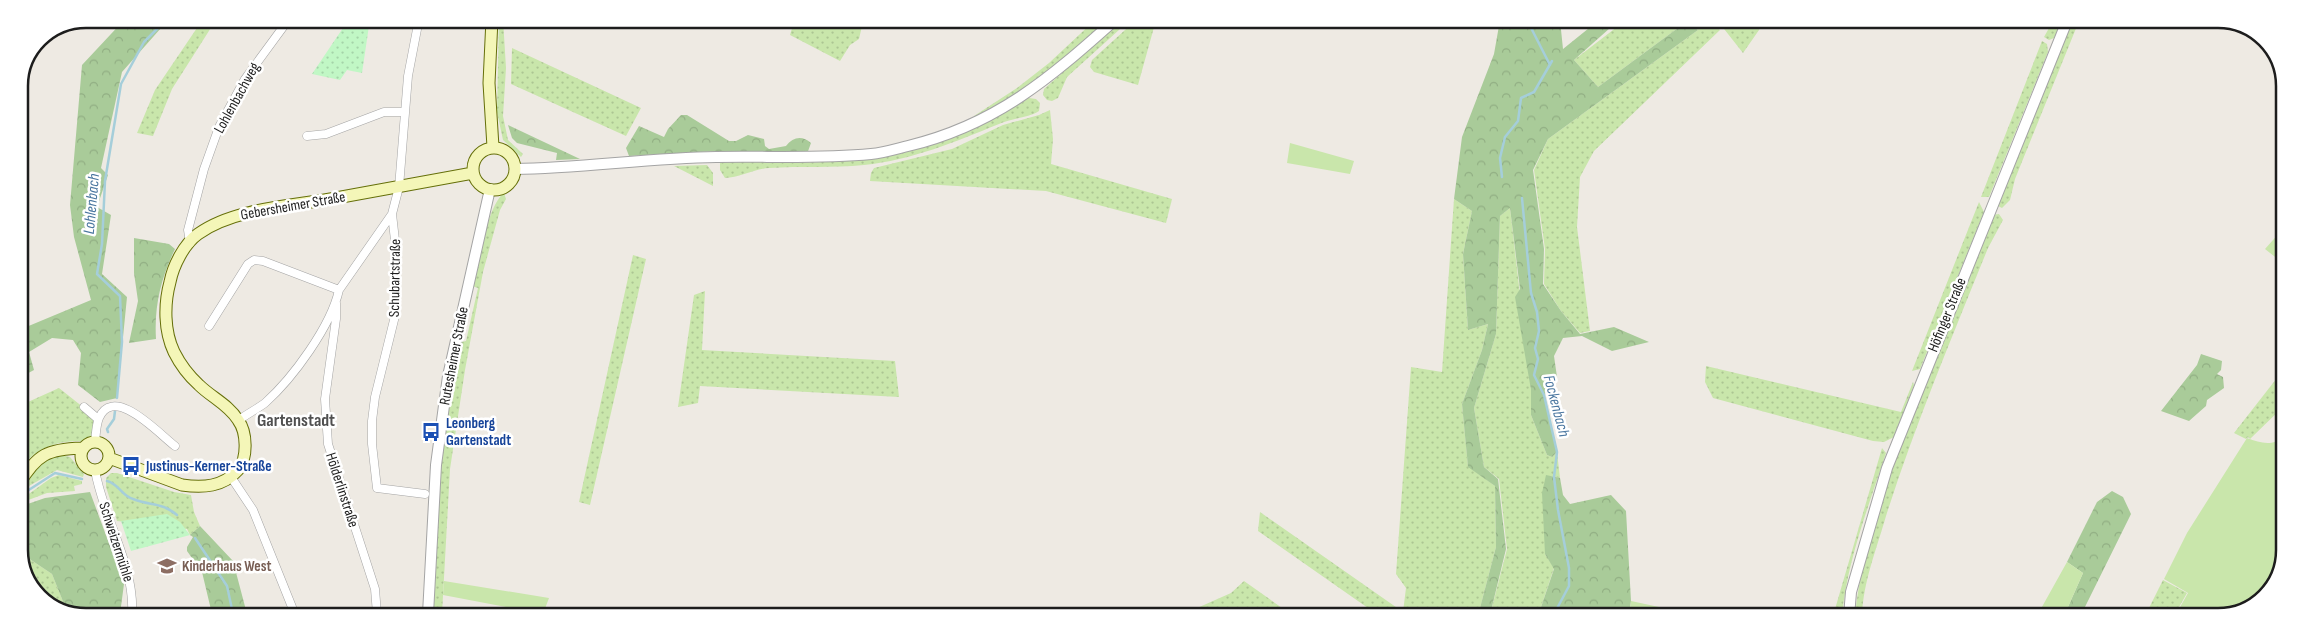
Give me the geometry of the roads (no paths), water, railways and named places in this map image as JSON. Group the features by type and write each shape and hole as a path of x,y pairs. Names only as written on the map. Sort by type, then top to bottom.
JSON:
{"main road":[{"path":"492,28 489,83 493,147"},
{"path":"493,147 509,153 515,169 514,175 507,186 490,189 477,182 473,173 474,162 479,154 493,147"},
{"name":"Gebersheimer Straße","path":"239,420 221,402 198,385 182,367 173,351 168,333 166,311 170,281 178,261 198,234 237,215 473,173"},
{"path":"109,458 104,467 95,470 84,465 81,453 88,443 95,442 104,445 109,458 182,485 219,484 231,477 240,468 245,448 244,435 239,420"},
{"path":"28,469 46,452 62,449 81,453"}],"street":[{"name":"Lohlenbachweg","path":"190,243 188,230 204,169 219,127 244,79 282,28"},
{"name":"Schubartstraße","path":"417,28 408,76 399,187 392,214 396,249 395,316 375,397 372,421 374,469 377,488 426,494"},
{"path":"515,169 715,157 822,158 856,156 926,142 960,130 996,113 1035,88 1106,28"},
{"name":"Höfinger Straße","path":"1850,608 1851,592 1887,468 2064,28"},
{"path":"307,136 326,134 384,112 405,112"},
{"name":"Rutesheimer Straße","path":"428,608 436,465 448,376 490,189"},
{"path":"239,420 264,404 302,362 336,303 339,290 392,214"},
{"path":"209,326 248,264 254,260 339,290"},
{"name":"Hölderlinstraße","path":"336,303 336,319 325,399 328,444 374,589 376,608"},
{"path":"95,442 98,419 104,410 124,406 175,446"},
{"path":"84,407 98,419"},
{"name":"Schweizermühle","path":"95,470 98,488 131,588 132,608"},
{"path":"231,477 253,510 292,608"}],"waterway":[{"name":"Lohlenbach","path":"117,398 122,342 120,296 97,274 102,244 105,181 121,84 144,42 158,28"},
{"path":"1531,28 1550,65"},
{"name":"Fockenbach","path":"1502,177 1500,158 1505,137 1518,121 1521,98 1534,92 1552,61"},
{"name":"Fockenbach","path":"1522,198 1531,293 1537,312 1539,331 1535,348 1538,359 1534,375 1544,395 1557,452 1554,477 1569,568 1569,586 1557,608"},
{"path":"108,432 107,429 114,419 115,411"},
{"path":"28,490 55,473 82,479"},
{"path":"107,481 129,497 161,506 177,515"},
{"path":"195,538 227,586 232,608"}],"place":[{"name":"Leonberg Gartenstadt","path":"431,432"},
{"name":"Justinus-Kerner-Straße","path":"131,466"},
{"name":"Kinderhaus West","path":"167,566"}],"district":[{"name":"Gartenstadt","path":"296,420"}]}
